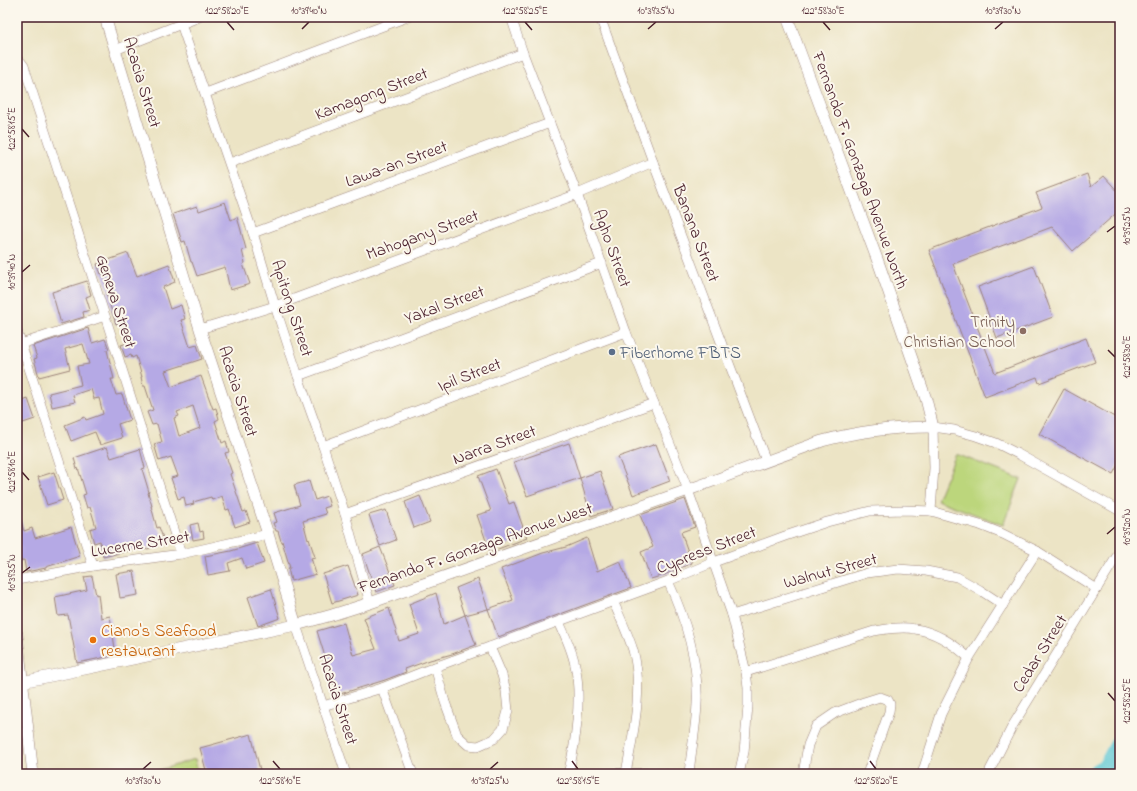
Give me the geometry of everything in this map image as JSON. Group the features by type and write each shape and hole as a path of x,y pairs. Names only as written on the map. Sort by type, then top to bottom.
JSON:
{"street":[{"name":"Acacia Street","path":"105,17 200,329 346,774"},
{"path":"115,50 199,17"},
{"path":"206,93 407,17"},
{"name":"Agho Street","path":"511,17 577,194 626,332 688,490 732,615 746,672 748,688 744,752 739,774"},
{"name":"Banana Street","path":"600,17 766,461"},
{"name":"Fernando F. Gonzaga Avenue North","path":"787,17 880,267 926,399 933,427"},
{"name":"Apitong Street","path":"182,24 230,163 298,376 323,446 345,514 370,603"},
{"name":"Kamagong Street","path":"230,163 524,53"},
{"name":"Geneva Street","path":"17,60 24,66 106,316 181,554"},
{"name":"Lawa-an Street","path":"253,234 550,123"},
{"name":"Mahogany Street","path":"200,329 275,306 577,194 653,162"},
{"name":"Yakal Street","path":"298,376 602,263"},
{"path":"21,344 106,316"},
{"path":"17,331 93,566"},
{"name":"Ipil Street","path":"323,446 626,332"},
{"name":"Narra Street","path":"345,514 654,403"},
{"path":"931,512 934,468 933,427 961,432 996,443 1037,464 1120,511"},
{"name":"Fernando F. Gonzaga Avenue West","path":"22,682 296,625 370,603 822,441 842,435 882,429 933,427"},
{"name":"Cypress Street","path":"323,706 382,688 668,581 714,562 827,522 870,511 904,510 931,512 988,528 1037,551 1097,589"},
{"name":"Lucerne Street","path":"17,580 93,566 181,554 268,534"},
{"path":"922,774 941,714 969,658 1037,551"},
{"name":"Cedar Street","path":"990,774 990,770 1013,725 1120,551"},
{"name":"Walnut Street","path":"732,615 867,574 898,569 926,571 957,577 1003,604"},
{"path":"668,581 679,605 695,657 697,705 689,774"},
{"path":"613,601 632,650 638,681 636,716 626,773"},
{"path":"559,622 575,664 577,684 576,731 568,774"},
{"path":"746,672 874,631 895,629 915,629 941,637 957,647 969,658"},
{"path":"17,634 33,774"},
{"path":"435,667 445,702 458,735 468,745 478,746 494,739 503,729 508,710 506,690 502,675 490,647"},
{"path":"382,688 413,774"},
{"path":"803,774 808,745 816,726 835,713 880,697 888,700 890,704 889,712 867,774"},
{"path":"609,774 666,774"}],"green space":[{"path":"956,454 1021,479 1003,525 937,500"},
{"path":"195,759 198,774 147,774"}],"building":[{"path":"1087,174 1091,187 1104,176 1120,194 1120,210 1073,251 1052,227 953,264 995,373 1086,338 1095,362 1039,383 1037,377 985,397 929,250 1042,207 1036,193"},
{"path":"225,202 231,220 237,217 246,249 242,250 245,263 243,264 250,284 230,290 225,267 197,276 185,241 182,242 173,214 197,206 199,211"},
{"path":"128,253 137,276 169,264 175,282 163,287 170,309 181,305 185,319 181,320 190,347 197,345 202,359 165,371 171,387 201,376 213,409 216,408 219,419 215,421 222,443 226,441 229,452 225,453 232,473 230,474 243,512 246,511 250,522 235,527 229,509 226,510 222,496 212,500 211,497 193,502 194,504 186,506 184,497 178,499 171,478 178,476 171,457 159,461 154,444 162,442 157,424 152,425 147,412 153,410 145,386 143,386 136,356 132,358 131,355 125,357 121,345 131,342 124,321 116,324 106,293 109,292 97,264","holes":["193,406 200,428 179,436 174,418 179,416 177,412"]},
{"path":"1034,266 1053,317 997,338 978,287"},
{"path":"87,281 91,295 86,297 90,310 83,312 84,317 61,324 52,292"},
{"path":"88,328 92,343 105,339 109,349 107,350 114,379 111,379 116,395 122,394 130,420 118,424 122,438 100,445 95,432 71,441 65,425 85,417 86,420 103,414 99,398 94,399 91,389 73,395 75,402 52,407 49,393 81,385 77,366 89,364 83,344 65,349 70,369 39,377 34,359 37,358 33,346"},
{"path":"1064,389 1120,420 1120,461 1113,474 1039,434"},
{"path":"28,399 35,419 17,425 17,403"},
{"path":"569,443 580,478 527,496 514,462"},
{"path":"656,444 670,481 633,495 618,457"},
{"path":"107,447 111,458 140,449 145,468 142,469 149,492 151,506 157,528 159,527 163,538 158,546 140,551 140,548 103,557 100,541 94,543 90,529 96,527 90,507 87,508 83,495 86,494 74,458"},
{"path":"496,469 509,504 514,502 527,538 490,552 477,515 491,511 478,476"},
{"path":"600,471 613,509 591,516 580,478"},
{"path":"54,472 63,500 47,505 38,477"},
{"path":"309,481 315,500 327,496 330,506 324,508 326,514 303,521 308,540 309,539 315,557 311,558 316,574 291,581 288,568 290,568 282,541 273,523 277,522 274,513 300,505 294,485"},
{"path":"420,496 430,522 414,528 405,502"},
{"path":"685,499 695,527 681,532 692,563 651,579 641,552 653,547 640,515"},
{"path":"386,510 396,540 380,546 369,515"},
{"path":"17,515 19,515 24,531 32,528 35,538 71,527 80,556 46,568 26,572 24,560 17,561"},
{"path":"198,523 200,532 203,531 204,538 193,540 190,525"},
{"path":"587,538 597,571 620,561 631,588 498,637 488,609 513,600 501,569 543,553 566,547"},
{"path":"257,543 264,563 246,569 242,558 228,563 230,571 208,575 205,556 231,551"},
{"path":"380,547 395,585 376,592 363,554"},
{"path":"348,566 358,595 332,603 323,574"},
{"path":"134,571 138,595 120,598 116,574"},
{"path":"92,576 96,595 98,594 101,618 110,616 116,655 77,663 68,615 58,616 55,597 87,590 84,577"},
{"path":"478,579 488,609 465,615 456,588"},
{"path":"271,589 280,618 258,626 248,597"},
{"path":"436,593 444,624 465,615 476,645 405,669 406,672 385,680 337,695 317,631 344,623 353,655 376,649 364,618 389,608 399,641 419,634 409,604"},
{"path":"251,734 261,774 207,774 200,748"}],"waterway":[{"path":"1095,774 1107,766 1120,742"}],"place":[{"name":"Trinity Christian School","path":"1023,331"},
{"name":"Fiberhome FBTS","path":"612,352"},
{"name":"Ciano's Seafood restaurant","path":"93,640"}]}
